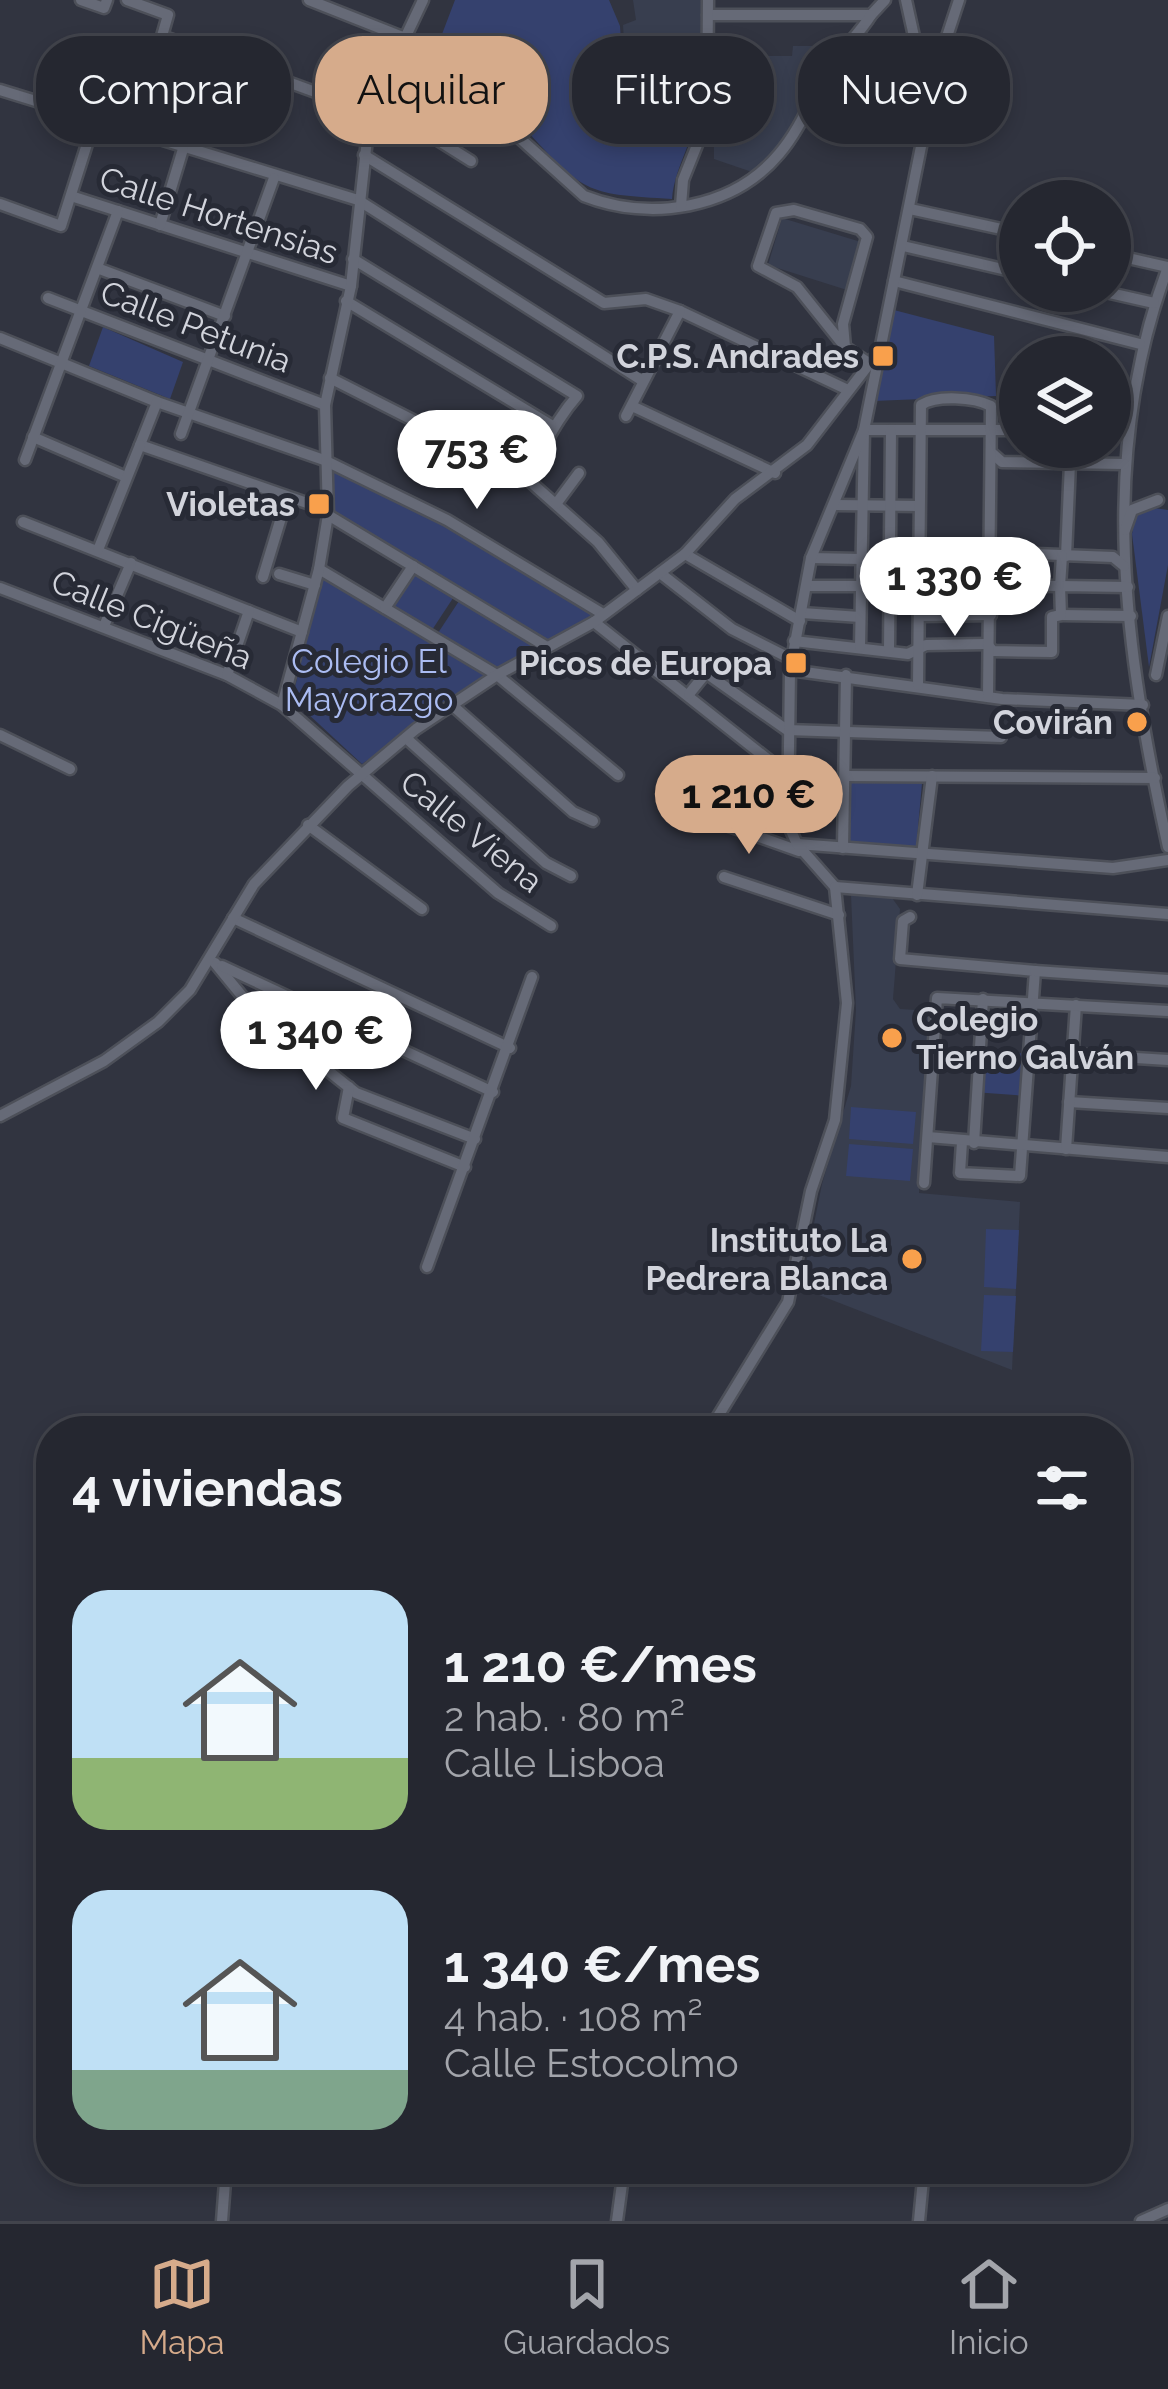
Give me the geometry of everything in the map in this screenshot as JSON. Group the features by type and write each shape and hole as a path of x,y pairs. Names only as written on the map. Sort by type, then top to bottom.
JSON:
{"street":[{"path":"82,0 104,8 107,0"},
{"path":"127,0 168,15 162,36 315,87"},
{"path":"309,0 389,36"},
{"path":"405,36 422,0"},
{"path":"681,206 682,180 707,120 708,0"},
{"path":"819,0 824,14"},
{"path":"526,144 584,196 600,202 681,206 720,200 757,178 782,152 829,69 885,0"},
{"path":"907,0 914,36"},
{"path":"947,36 959,0"},
{"path":"708,15 871,15"},
{"path":"0,90 36,102"},
{"path":"0,204 61,226 87,144"},
{"path":"167,144 358,200 643,381"},
{"path":"282,705 319,569 327,512 325,405 350,286 366,144"},
{"path":"442,144 471,160"},
{"path":"860,647 864,430 925,144"},
{"path":"160,225 183,149"},
{"path":"364,155 604,303 646,299 680,311 848,390"},
{"path":"181,434 274,178"},
{"name":"Calle Hortensias","path":"71,196 350,286"},
{"path":"910,209 999,228"},
{"path":"25,460 118,211"},
{"path":"845,347 843,324 867,237 860,229 794,211 776,213 758,266 797,287 845,347 869,364"},
{"path":"903,246 999,268"},
{"path":"353,259 577,396 551,424 548,443 526,477"},
{"path":"1131,259 1168,267 1140,344 1131,412"},
{"path":"97,268 225,316"},
{"path":"894,280 1140,344"},
{"name":"Calle Petunia","path":"48,298 325,405"},
{"path":"1131,298 1154,303"},
{"path":"346,301 551,424"},
{"path":"680,311 629,411 775,473"},
{"path":"0,338 158,402 324,460 447,520 599,618 789,776"},
{"path":"0,1116 104,1061 158,1022 212,961 254,884 361,775 452,705 599,618 685,554 735,499 807,445 880,350"},
{"path":"331,378 526,477 598,542 637,590"},
{"path":"918,685 920,411 930,399 979,400 991,406 992,430 988,696"},
{"path":"98,550 158,402"},
{"path":"864,430 999,430"},
{"path":"717,1416 788,1302 812,1190 835,1120 847,1035 839,915 835,886 797,844 788,824 787,730 794,641 811,558 864,430"},
{"path":"889,650 891,430"},
{"path":"33,437 126,476"},
{"path":"140,445 327,512 547,647"},
{"path":"992,452 999,460"},
{"path":"1060,615 1070,468"},
{"path":"1124,468 1131,616 1168,847"},
{"path":"556,504 580,473"},
{"path":"1122,486 1132,496 1163,501"},
{"path":"263,577 287,497"},
{"path":"1124,535 1132,510 1163,501"},
{"path":"836,505 919,506"},
{"path":"23,522 302,632"},
{"path":"685,554 801,617 860,617"},
{"path":"991,562 1000,554 1117,557 1126,570"},
{"path":"811,558 860,559"},
{"path":"104,626 130,563"},
{"path":"385,608 413,566"},
{"path":"319,569 497,675 618,775"},
{"path":"660,573 732,629 791,664 988,696 1143,700"},
{"path":"279,574 315,586"},
{"path":"807,586 890,581 1128,587"},
{"name":"Calle Cigüeña","path":"0,588 227,675 282,705 361,775"},
{"path":"227,675 249,611"},
{"path":"919,616 992,615"},
{"path":"987,644 993,651 1052,652 1052,617 1131,616"},
{"path":"1143,700 1158,678 1168,616"},
{"path":"794,641 889,650 987,644"},
{"path":"1138,669 1158,678"},
{"path":"689,694 706,673 787,730 1001,737"},
{"path":"844,848 846,675"},
{"path":"452,705 573,812 593,821"},
{"path":"0,735 70,769"},
{"path":"406,738 546,863 572,876"},
{"name":"Calle Viena","path":"361,775 498,893 551,926"},
{"path":"845,776 1155,778"},
{"path":"917,895 932,776"},
{"path":"706,818 807,854"},
{"path":"308,825 422,909"},
{"path":"797,844 1112,868 1168,860"},
{"path":"724,877 839,915"},
{"path":"835,886 1168,914"},
{"path":"910,916 903,921 900,959 1168,980"},
{"path":"233,918 510,1048"},
{"path":"212,961 256,1013 349,1087 475,1139"},
{"path":"212,961 493,1092"},
{"path":"983,998 968,1143 960,1173 1020,1176 1032,969"},
{"path":"427,1267 532,977"},
{"path":"923,1183 937,998 1168,1011"},
{"path":"1066,1150 1076,1005"},
{"path":"1073,1054 1168,1060"},
{"path":"349,1087 344,1118 464,1167"},
{"path":"1070,1102 1168,1108"},
{"path":"928,1137 1168,1157"},
{"path":"222,2221 225,2184"},
{"path":"616,2221 622,2184"},
{"path":"919,2221 922,2184"},
{"path":"1141,2221 1168,2209"}],"shaded area":[{"path":"633,0 705,0 703,36 624,36 623,25 636,20"},
{"path":"793,46 798,46 798,111 783,138 755,173 714,159 714,144 774,144 774,56 792,56"},
{"path":"782,218 861,242 847,290 768,265"},
{"path":"851,895 892,898 900,909 893,999 900,1009 931,1011 919,1193 1020,1202 1012,1370 801,1288 822,1184 851,1086 856,1010"}],"green space":[{"path":"455,0 609,0 621,36 572,36 572,144 688,144 672,199 591,187 563,169 539,144 548,144 548,36 441,36"},
{"path":"890,309 994,336 996,396 873,401"},
{"path":"103,327 183,362 170,399 89,366"},
{"path":"331,466 464,535 597,616 548,644 332,512"},
{"path":"1147,507 1168,510 1168,565 1149,667 1132,534 1135,515"},
{"path":"416,568 457,592 432,630 390,606"},
{"name":"Colegio El Mayorazgo","path":"322,577 488,675 362,764 292,699"},
{"path":"461,598 541,647 498,669 438,633"},
{"path":"850,782 922,783 916,850 850,844"},
{"path":"976,1050 1030,1054 1027,1096 973,1092"},
{"path":"851,1107 916,1112 913,1144 849,1139"},
{"path":"849,1144 913,1149 910,1181 846,1176"},
{"path":"986,1229 1019,1230 1016,1289 984,1287"},
{"path":"984,1295 1016,1296 1013,1352 981,1351"}],"place":[{"name":"C.P.S. Andrades","path":"883,356"},
{"name":"Violetas","path":"319,504"},
{"name":"Picos de Europa","path":"796,663"},
{"name":"Covirán","path":"1137,722"},
{"name":"Colegio Tierno Galván","path":"892,1038"},
{"name":"Instituto La Pedrera Blanca","path":"912,1259"}]}
